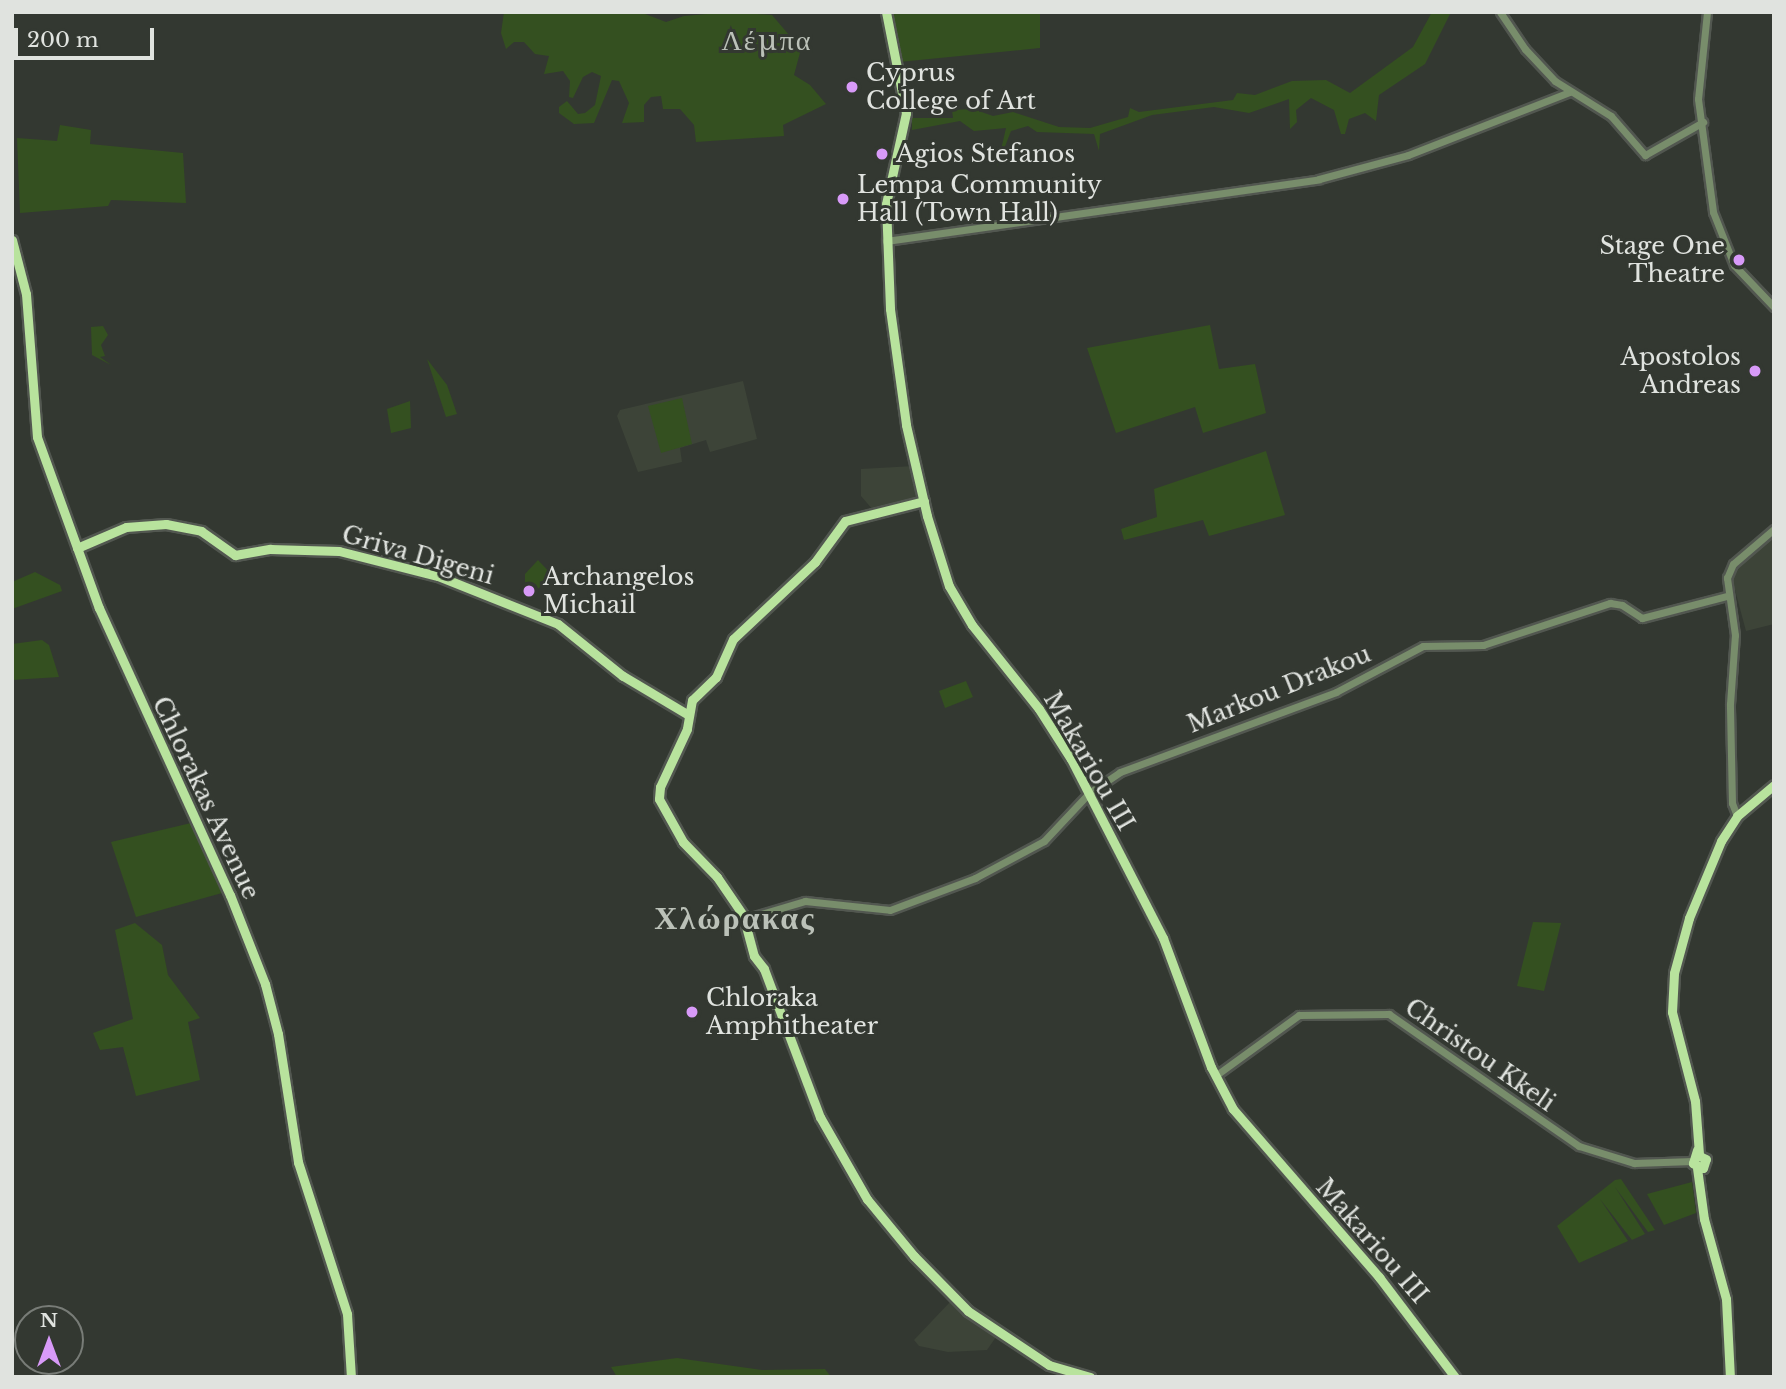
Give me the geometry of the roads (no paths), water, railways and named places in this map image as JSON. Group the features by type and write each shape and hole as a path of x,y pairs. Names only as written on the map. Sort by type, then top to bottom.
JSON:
{"main road":[{"name":"Makariou III","path":"886,12 906,121 887,187 886,240 896,361 924,501 949,586 963,611 1039,709 1089,793 1170,953 1215,1076 1253,1137 1378,1277 1455,1377"},
{"name":"Chlorakas Avenue","path":"12,240 26,294 37,437 113,640 234,904 265,984 278,1034 298,1162 347,1314 351,1377"},
{"path":"924,501 841,524 815,562 733,639 716,677 695,695 687,713 687,729 659,789 659,799 683,842 717,877 744,919 748,935 838,1153 896,1236 968,1311 1064,1374 1090,1377"},
{"name":"Griva Digeni","path":"77,548 126,527 166,524 201,531 235,555 270,549 330,550 438,576 561,625 623,676 687,713"},
{"path":"1730,1377 1726,1298 1701,1195 1697,1127 1671,998 1698,891 1737,816 1774,785"}],"street":[{"path":"1500,12 1525,49 1570,92 1611,116 1645,155 1703,122"},
{"path":"1707,12 1698,99 1718,227 1734,265 1774,307"},
{"path":"886,240 1318,179 1408,155 1570,92"},
{"path":"1737,816 1732,803 1730,704 1735,635 1727,596 1733,564 1774,529"},
{"name":"Markou Drakou","path":"744,919 805,901 896,909 975,878 1044,841 1089,793 1120,772 1336,692 1423,646 1483,645 1610,603 1622,604 1642,618 1727,596"},
{"name":"Christou Kkeli","path":"1215,1076 1299,1015 1390,1014 1405,1021 1566,1139 1609,1157 1652,1164 1699,1163"}],"place":[{"name":"Cyprus College of Art","path":"852,87"},
{"name":"Agios Stefanos","path":"882,154"},
{"name":"Lempa Community Hall (Town Hall)","path":"843,199"},
{"name":"Stage One Theatre","path":"1739,260"},
{"name":"Apostolos Andreas","path":"1755,371"},
{"name":"Archangelos Michail","path":"529,591"},
{"name":"Chloraka Amphitheater","path":"692,1012"}],"district":[{"name":"Λέμπα","path":"767,41"},
{"name":"Χλώρακας","path":"735,918"}]}
